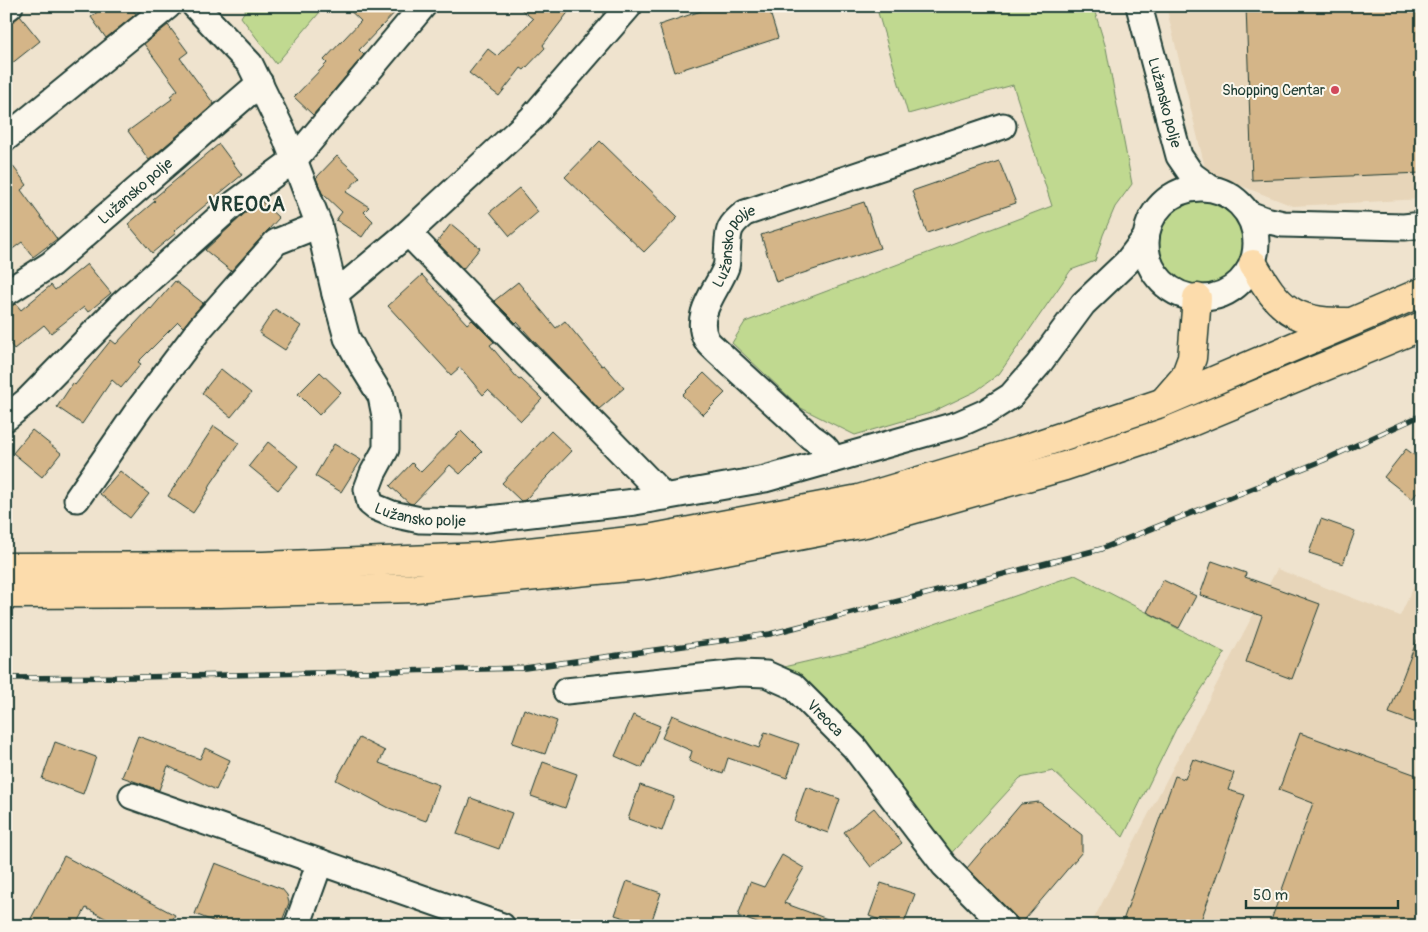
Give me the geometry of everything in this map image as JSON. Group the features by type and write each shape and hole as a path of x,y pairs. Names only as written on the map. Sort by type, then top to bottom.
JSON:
{"highway":[{"path":"1255,254 1273,295 1286,308 1302,318 1323,323 1350,322"},
{"path":"6,567 263,566 481,557 648,539 859,499 1018,451 1164,402 1422,292"},
{"path":"1164,402 1185,377 1192,358 1197,298"},
{"path":"6,594 219,593 415,588 657,564 866,523 1065,466 1167,432 1422,326"}],"street":[{"path":"6,9 10,6"},
{"path":"6,138 168,6"},
{"name":"Lužansko polje","path":"196,6 250,64 295,160 319,225 347,338 363,368 382,396 386,421 386,449 373,473 367,490 370,502 375,507 392,514 420,520 471,521 634,502 765,479 959,424 986,412 1011,396 1038,366 1083,304 1127,262 1146,237"},
{"path":"6,418 28,400 129,298 235,203 295,160 423,6"},
{"path":"335,294 408,233 531,119 629,6"},
{"name":"Lužansko polje","path":"1139,6 1179,156 1192,175 1210,188"},
{"name":"Lužansko polje","path":"6,293 51,264 260,83"},
{"name":"Lužansko polje","path":"832,460 829,450 824,445 811,436 706,340 702,317 727,266 728,231 733,221 745,213 1003,126"},
{"path":"1179,156 1177,179 1167,200 1153,216 1146,237 1149,261 1154,272 1172,290 1197,298 1211,297 1224,293 1236,286 1246,276 1255,254 1283,224"},
{"path":"1167,200 1187,189 1210,188 1232,197 1249,214 1255,229 1255,254"},
{"path":"1249,214 1283,224 1404,227 1422,225"},
{"path":"77,499 139,409 202,327 276,242 319,225"},
{"path":"408,233 665,497"},
{"path":"1108,280 1133,278 1162,281"},
{"name":"Vreoca","path":"566,691 740,673 766,674 793,686 854,748 944,865 1005,926"},
{"path":"132,796 502,926"},
{"path":"298,926 320,862"}],"shaded area":[{"name":"Shopping Centar","path":"1166,6 1422,6 1422,199 1293,206 1206,172"},
{"path":"1277,569 1400,616 1422,569 1422,926 1090,926"}],"green space":[{"path":"248,6 325,6 276,64 241,17"},
{"path":"876,6 1093,6 1106,48 1132,184 1115,207 1103,235 1095,261 1071,270 999,374 976,391 930,413 855,435 801,408 732,343 745,322 1052,206 1013,85 908,114"},
{"path":"1200,195 1217,199 1232,209 1242,224 1246,241 1242,258 1232,273 1217,283 1200,287 1183,283 1168,273 1158,258 1154,241 1158,224 1168,209 1183,199"},
{"path":"1075,575 1225,653 1177,727 1123,837 1053,771 1020,778 945,860 766,671 866,648"}],"building":[{"path":"105,6 130,6 136,14 106,38 91,17"},
{"path":"345,6 401,6 359,50 364,55 313,115 294,97 327,63 324,60 361,21"},
{"path":"517,6 573,6 543,45 545,48 524,70 521,68 499,96 469,73 488,49 497,56 533,19"},
{"path":"716,6 768,6 778,38 674,72 659,25"},
{"name":"Shopping Centar","path":"1246,6 1422,6 1422,173 1252,180"},
{"path":"20,16 40,41 6,68 6,23 14,21"},
{"path":"168,25 188,52 180,58 214,104 149,160 128,131 172,99 170,96 178,90 144,44"},
{"path":"600,141 678,217 644,252 565,177"},
{"path":"219,144 242,175 174,231 176,233 152,253 128,224 155,201 153,199"},
{"path":"337,156 360,177 346,192 369,207 364,212 373,221 362,237 336,220 342,212 322,193 316,178"},
{"path":"6,157 27,185 21,190 57,239 33,257 22,242 6,254"},
{"path":"999,161 1016,203 927,233 912,191"},
{"path":"519,188 538,212 510,236 490,212"},
{"path":"261,201 279,218 231,271 205,250"},
{"path":"864,202 880,248 776,282 761,235"},
{"path":"451,224 480,248 463,269 437,242"},
{"path":"87,264 111,293 88,312 84,307 51,333 44,325 14,349 6,339 6,307 16,304 21,310 51,285 55,290"},
{"path":"422,275 467,324 472,320 494,342 490,345 519,380 521,379 542,399 521,421 488,390 483,395 460,367 451,375 388,306"},
{"path":"175,281 203,303 183,327 178,322 138,362 141,364 121,388 112,380 82,424 57,407 73,383 75,385 111,340 116,344 151,309"},
{"path":"518,282 556,328 565,321 602,366 604,365 624,388 599,409 517,322 494,301"},
{"path":"275,309 301,326 285,350 259,333"},
{"path":"221,369 251,393 231,417 202,393"},
{"path":"320,372 341,392 319,415 298,394"},
{"path":"704,373 725,393 703,415 682,395"},
{"path":"214,426 239,443 193,513 168,496"},
{"path":"32,430 61,453 42,477 13,453"},
{"path":"461,431 482,452 460,474 450,465 413,504 409,503 390,486 412,463 421,472"},
{"path":"551,431 572,451 525,500 521,501 502,483"},
{"path":"268,442 298,466 278,490 249,466"},
{"path":"334,444 361,460 341,492 315,476"},
{"path":"1406,449 1422,461 1422,487 1412,499 1384,477"},
{"path":"120,471 149,494 130,518 100,494"},
{"path":"1321,519 1355,531 1343,564 1309,553"},
{"path":"1212,561 1246,573 1245,577 1320,604 1292,679 1246,662 1262,616 1200,595"},
{"path":"1163,580 1196,596 1179,628 1147,612"},
{"path":"1420,632 1422,632 1422,725 1389,713"},
{"path":"524,709 557,721 545,754 512,743"},
{"path":"633,715 660,726 642,768 615,756"},
{"path":"672,715 759,748 765,732 799,744 787,778 728,758 723,774 689,761 692,751 662,738"},
{"path":"1300,733 1422,777 1422,926 1269,926 1313,803 1279,790"},
{"path":"138,736 200,759 205,748 230,760 216,790 168,766 159,790 122,777"},
{"path":"359,738 385,751 379,763 439,785 426,821 389,808 336,780"},
{"path":"55,742 96,757 83,794 42,779"},
{"path":"1193,759 1234,773 1228,790 1245,795 1199,926 1121,926 1175,776 1185,779"},
{"path":"543,762 577,774 565,808 531,796"},
{"path":"640,785 674,797 662,831 628,819"},
{"path":"806,787 840,799 828,833 794,821"},
{"path":"471,798 512,813 499,849 457,834"},
{"path":"1039,802 1082,835 1082,852 1021,924 967,868 1021,804"},
{"path":"874,808 902,843 871,867 844,832"},
{"path":"782,855 804,868 784,903 841,924 841,926 765,926 738,916 750,882 764,887"},
{"path":"64,856 175,915 169,926 120,926 86,908 76,926 27,926"},
{"path":"215,863 282,889 287,895 289,903 280,926 225,926 195,914"},
{"path":"627,881 661,893 650,926 615,915"},
{"path":"881,883 915,894 903,926 896,926 869,916"}],"railway":[{"path":"6,678 140,677 525,668 770,634 1101,549 1324,460 1422,415"}],"place":[{"name":"Shopping Centar","path":"1335,90"}],"district":[{"name":"VREOCA","path":"247,204"}]}
